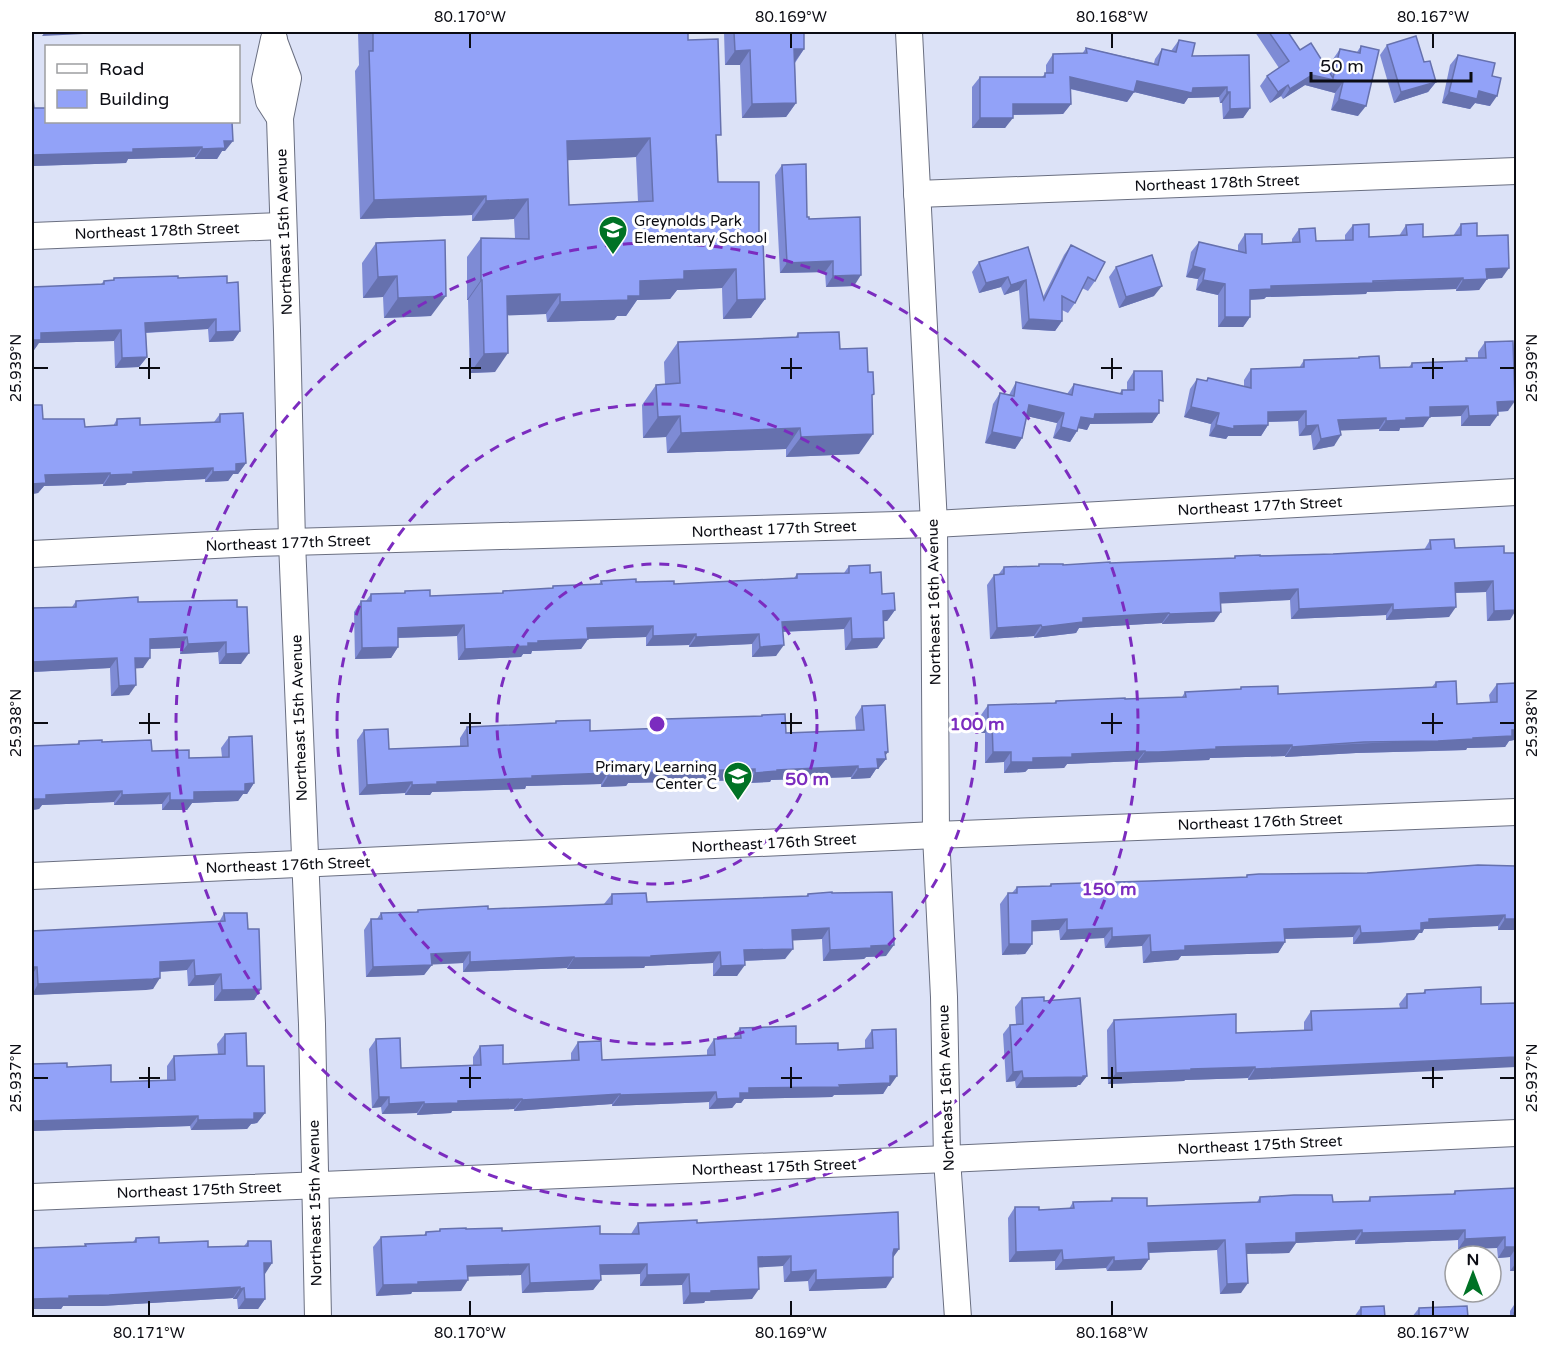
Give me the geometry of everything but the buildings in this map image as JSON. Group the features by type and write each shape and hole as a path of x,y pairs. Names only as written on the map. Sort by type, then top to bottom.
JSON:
{"street":[{"name":"Northeast 16th Avenue","path":"909,32 934,524 936,835 944,997 947,1159 958,1317"},
{"name":"Northeast 15th Avenue","path":"274,36 265,80 269,101 280,118 292,542 312,1024 318,1317"},
{"name":"Northeast 178th Street","path":"917,194 1516,171"},
{"name":"Northeast 178th Street","path":"32,236 282,226"},
{"name":"Northeast 177th Street","path":"32,554 292,542 934,524 1516,492"},
{"name":"Northeast 176th Street","path":"32,876 936,835 1516,812"},
{"name":"Northeast 175th Street","path":"32,1197 1516,1133"}],"place":[{"name":"Greynolds Park Elementary School","path":"613,256"},
{"name":"Primary Learning Center C","path":"738,802"}]}
